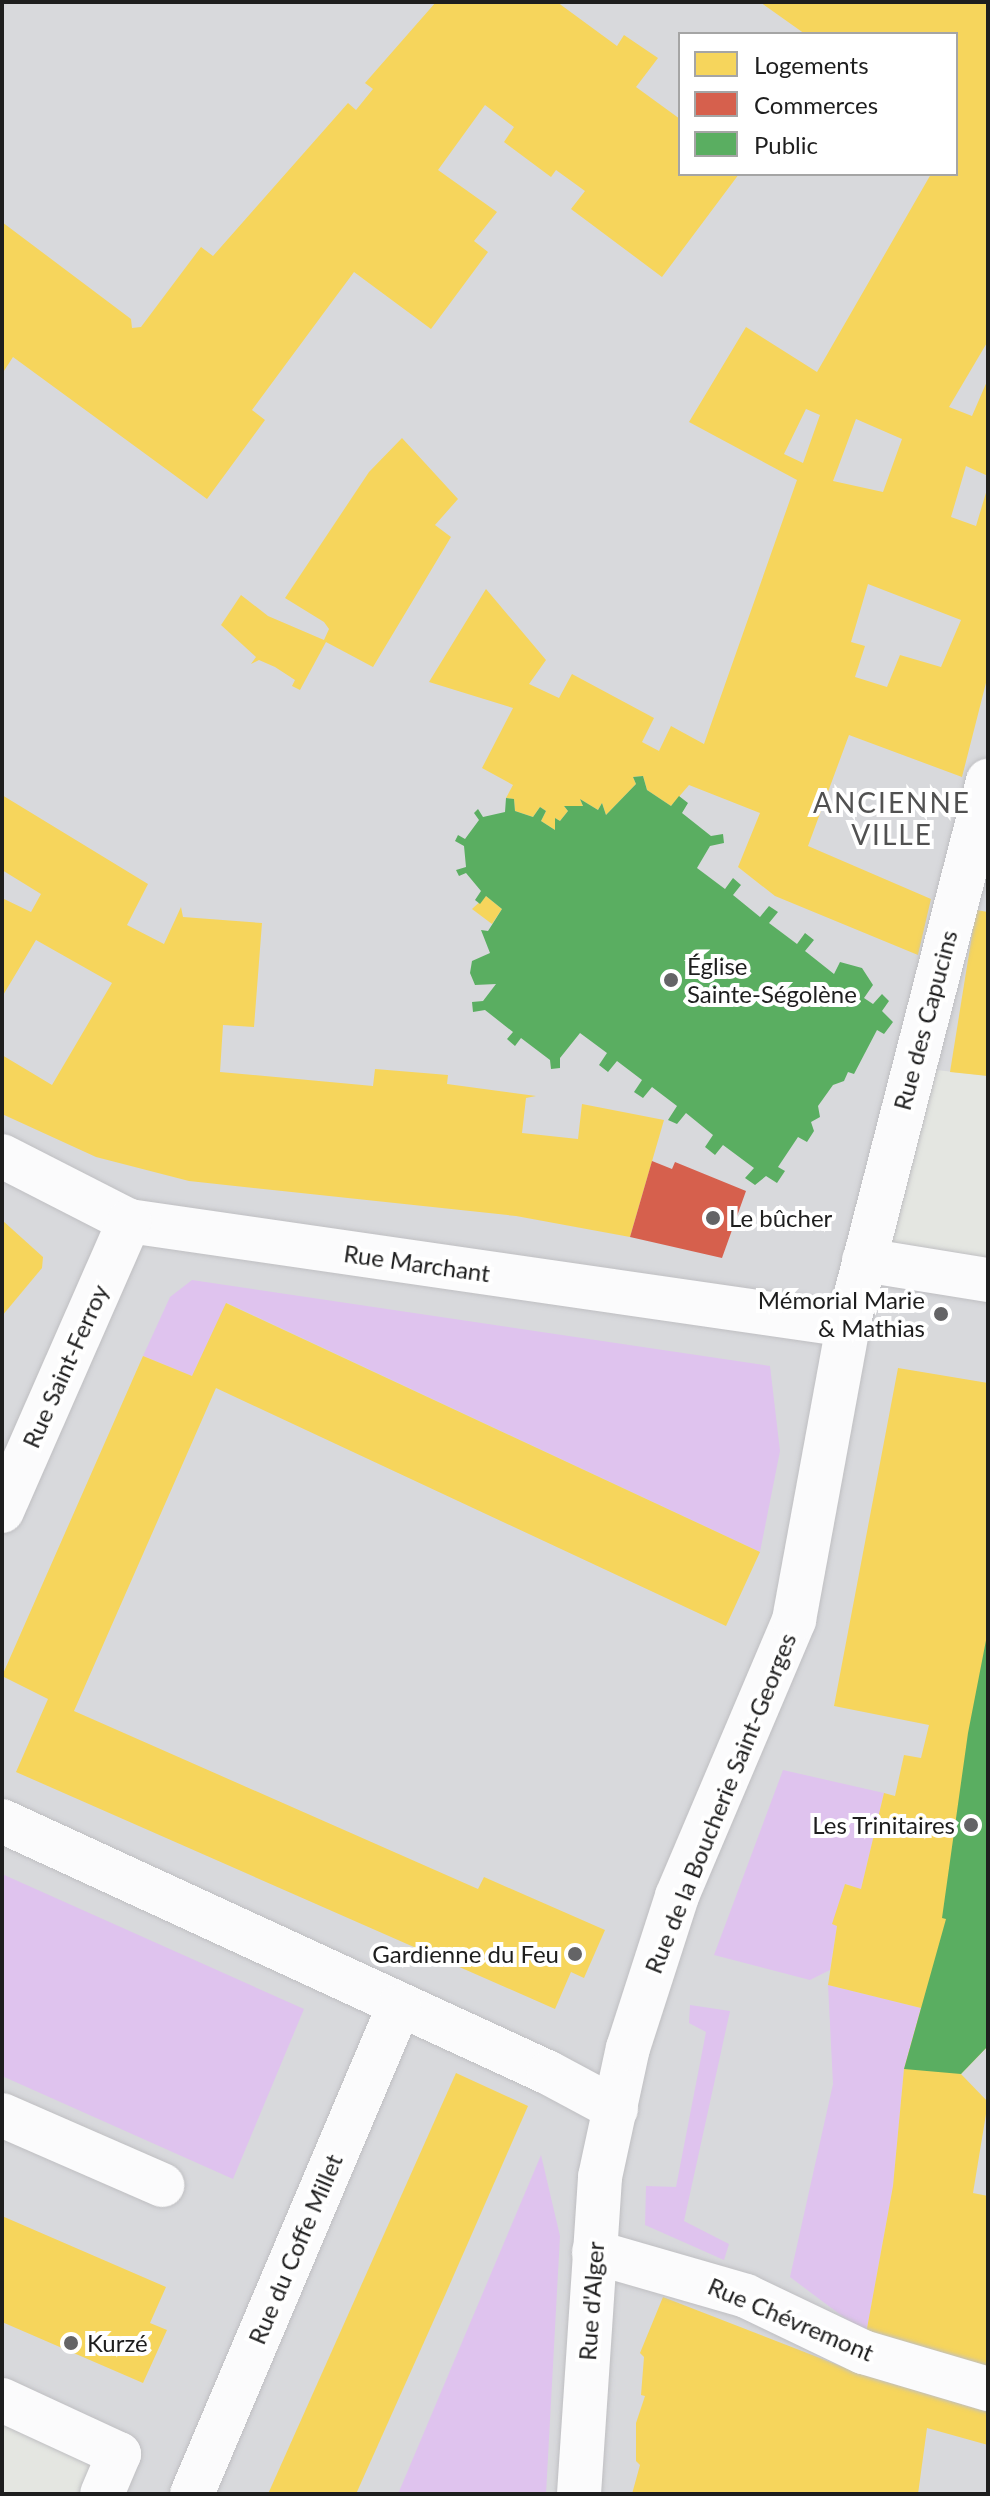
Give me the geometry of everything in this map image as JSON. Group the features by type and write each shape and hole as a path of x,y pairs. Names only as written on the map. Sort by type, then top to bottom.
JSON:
{"street":[{"name":"Rue des Capucins","path":"864,1260 988,781"},
{"name":"Rue Marchant","path":"2,1156 129,1221 848,1325"},
{"name":"Rue Saint-Ferroy","path":"2,1511 129,1221"},
{"path":"864,1260 988,1280"},
{"name":"Rue de la Boucherie Saint-Georges","path":"616,2109 628,2048 677,1896 794,1620 848,1325 864,1260"},
{"path":"2,1821 616,2109"},
{"name":"Rue du Coffe Millet","path":"192,2494 399,2006"},
{"name":"Rue d'Alger","path":"579,2494 600,2177 616,2109"},
{"path":"2,2115 162,2185"},
{"name":"Rue Chévremont","path":"594,2252 746,2296 863,2352 988,2389"},
{"path":"2,2400 119,2454 102,2494"}],"shaded area":[{"path":"2,2 988,2 988,2494 2,2494"},
{"path":"911,1067 988,1076 988,1280 864,1260"},
{"path":"192,1280 770,1366 780,1451 760,1552 227,1303 192,1376 143,1356 170,1297"},
{"path":"783,1770 884,1793 861,1889 845,1884 833,1923 837,1926 830,1970 810,1980 714,1955"},
{"path":"2,1874 304,2009 233,2179 2,2076"},
{"path":"828,1985 921,2008 904,2069 893,2186 866,2334 790,2277 833,2084"},
{"path":"690,2005 730,2011 684,2221 729,2244 724,2260 645,2225 646,2186 676,2187 706,2032 689,2023"},
{"path":"541,2155 560,2236 546,2494 398,2494"},
{"path":"2,2400 119,2454 102,2494 2,2494"}],"building: Logements":[{"path":"436,2 557,2 617,46 624,35 658,58 636,87 678,118 678,176 738,176 662,277 571,209 585,191 556,170 551,177 504,142 514,127 485,105 438,170 497,212 474,241 488,252 431,329 354,272 252,410 265,420 207,499 13,357 2,374 2,222 131,319 132,328 141,327 201,247 213,256 348,103 356,110 373,89 365,83"},
{"path":"760,2 988,2 988,341 949,407 972,416 988,379 988,476 966,466 951,517 976,526 988,486 988,675 962,777 849,735 808,846 931,899 918,955 775,896 738,867 760,813 689,785 671,806 647,790 643,776 633,777 636,784 606,815 602,803 598,810 580,799 583,806 564,806 568,811 560,821 555,818 555,830 541,821 546,811 540,807 533,817 515,811 514,799 506,798 513,785 482,768 513,708 429,682 486,589 546,660 529,684 559,698 572,674 654,718 642,742 659,751 671,726 704,744 797,480 689,422 746,327 817,372 930,176 958,176 958,32 802,32","holes":["806,409 820,415 803,463 784,454","856,419 902,439 883,492 833,481","868,584 961,620 941,667 900,655 887,687 855,677 865,646 851,642"]},
{"path":"402,438 458,499 435,525 451,537 373,667 326,642 300,690 292,686 295,680 275,667 259,660 251,664 256,657 221,625 241,595 268,616 324,640 329,629 324,622 285,598 369,472"},
{"path":"2,795 148,884 127,925 164,944 181,907 183,917 262,923 254,1027 223,1025 220,1072 373,1086 375,1069 448,1075 447,1084 536,1096 526,1098 522,1133 578,1139 582,1104 664,1120 630,1237 516,1216 189,1181 96,1157 2,1114 2,1055 52,1085 112,983 36,940 2,997 2,898 31,912 41,894 2,870"},
{"path":"486,896 502,909 492,924 472,909"},
{"path":"976,910 988,912 988,1076 950,1072"},
{"path":"2,1220 43,1257 42,1268 2,1316"},
{"path":"226,1303 760,1552 726,1626 216,1388 74,1711 478,1889 484,1877 605,1930 584,1978 571,1972 555,2009 16,1772 48,1699 2,1676 143,1356 192,1376"},
{"path":"898,1368 988,1383 988,2046 961,2074 988,2102 973,2193 988,2196 988,2370 866,2334 893,2186 904,2069 921,2008 828,1985 837,1926 832,1924 845,1884 861,1889 884,1793 895,1796 904,1755 921,1758 929,1725 834,1706"},
{"path":"456,2073 528,2106 446,2293 356,2494 268,2494"},
{"path":"2,2216 166,2287 150,2323 167,2330 143,2383 2,2322"},
{"path":"663,2297 856,2372 988,2412 988,2445 927,2428 918,2494 632,2494 640,2465 636,2461 636,2423 645,2396 641,2395 644,2357 640,2353"}],"building: Commerces":[{"path":"652,1161 672,1169 675,1162 746,1191 722,1258 630,1237"}],"building: Public":[{"name":"Église Sainte-Ségolène","path":"643,776 647,790 671,806 679,796 688,803 682,813 711,836 723,834 724,843 710,846 697,868 725,889 733,878 741,885 733,895 760,917 769,906 778,912 769,923 797,944 805,933 814,940 805,951 834,974 840,962 862,968 873,985 864,998 873,1004 882,994 889,1001 882,1011 893,1022 884,1034 877,1030 854,1074 848,1072 844,1081 833,1085 818,1106 820,1117 811,1122 814,1131 807,1142 798,1137 778,1167 785,1171 777,1183 766,1176 755,1185 745,1178 754,1168 723,1145 715,1155 705,1147 713,1135 686,1113 677,1124 668,1120 677,1106 652,1087 643,1098 634,1092 642,1080 617,1061 608,1072 599,1065 607,1053 580,1033 560,1058 560,1068 551,1069 550,1060 521,1038 515,1046 507,1039 513,1032 485,1010 473,1012 472,1002 483,1001 496,984 475,985 470,973 472,961 490,953 481,930 488,931 502,909 486,896 480,904 475,900 481,891 466,873 459,876 456,870 466,867 464,846 455,841 458,835 465,839 479,820 474,813 478,809 483,817 505,812 506,798 514,799 515,811 533,817 540,807 546,811 541,821 555,830 555,818 560,821 568,811 564,806 583,806 580,799 598,810 602,803 606,815 636,784 633,777"},
{"name":"Les Trinitaires","path":"988,1630 988,2046 961,2074 904,2069 946,1919 942,1918 968,1733"}],"place":[{"name":"Église Sainte-Ségolène","path":"671,980"},
{"name":"Le bûcher","path":"713,1218"},
{"name":"Mémorial Marie & Mathias","path":"941,1314"},
{"name":"Les Trinitaires","path":"971,1825"},
{"name":"Gardienne du Feu","path":"575,1954"},
{"name":"Kurzé","path":"71,2343"}],"district":[{"name":"ANCIENNE VILLE","path":"892,818"}]}
